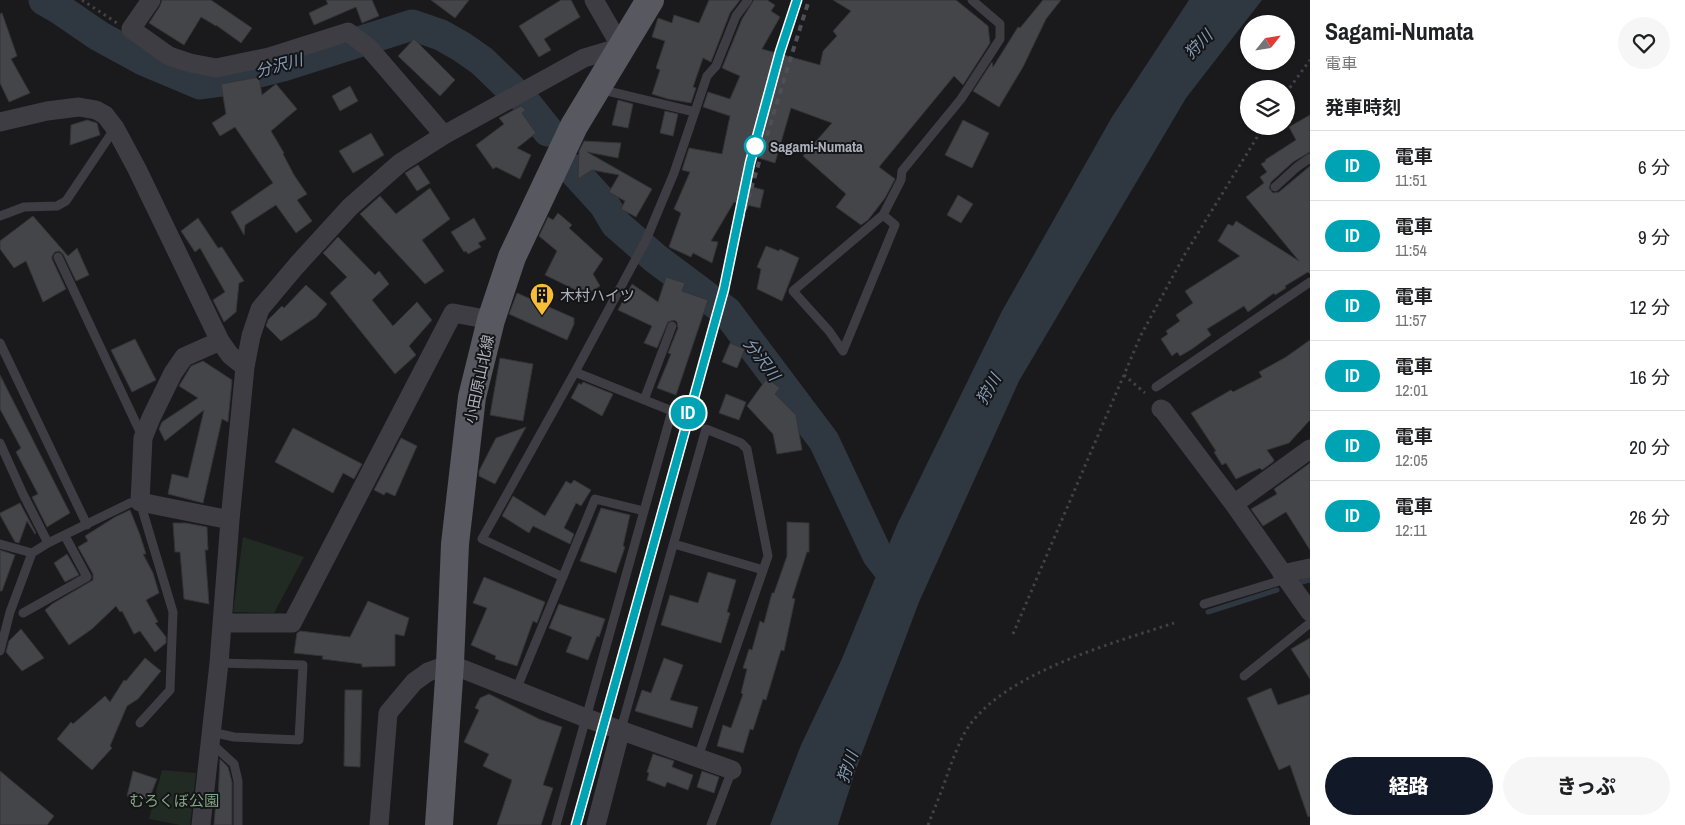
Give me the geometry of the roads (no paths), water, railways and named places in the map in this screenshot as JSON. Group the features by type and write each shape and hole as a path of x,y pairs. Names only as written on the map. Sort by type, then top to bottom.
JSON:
{"main road":[{"name":"小田原山北線","path":"438,825 450,664 455,544 472,397 491,320 512,257 574,126 650,0"}],"street":[{"path":"151,0 131,29 169,56 190,63 216,68 270,57 348,32 369,48 444,135"},
{"path":"201,825 219,663 230,520 245,366 250,336 260,310 350,207 400,164 444,135 584,58 621,47 594,0"},
{"path":"0,122 47,111 79,107 96,110 105,116 115,128 137,169 220,340 230,355 245,366"},
{"path":"222,623 292,623 453,313 491,320"},
{"path":"220,340 184,356 154,410 143,438 140,502 230,520"},
{"path":"1161,409 1164,410 1234,504 1310,612"},
{"path":"1234,504 1310,449"},
{"path":"1284,576 1310,568"},
{"path":"379,825 388,713 414,682 428,672 450,664 586,718 622,729 732,770"},
{"path":"596,825 622,729"}],"lane":[{"path":"563,577 482,539 576,372 646,240 674,173 707,76 716,66 736,16 748,0"},
{"path":"882,215 895,225 844,351 829,331 792,291 882,215 901,180 902,172 961,98 1000,39 1000,24 972,0"},
{"path":"596,88 694,112"},
{"path":"0,216 24,207 57,206 66,201 115,128"},
{"path":"1274,187 1310,158"},
{"path":"58,257 143,438"},
{"path":"1156,387 1310,282"},
{"path":"644,400 672,326"},
{"path":"0,343 87,524"},
{"path":"556,825 672,411 576,372"},
{"path":"622,729 706,429 741,443 748,449 768,556 698,758"},
{"path":"0,443 48,543"},
{"path":"516,690 595,499 644,511"},
{"path":"0,651 10,612 32,553 48,543 130,503 140,502 173,612 170,690 140,723"},
{"path":"23,614 87,577 65,536"},
{"path":"0,544 32,553"},
{"path":"674,544 763,570"},
{"path":"1204,604 1284,576"},
{"path":"1244,676 1310,623"},
{"path":"211,737 299,740 304,665 219,663"},
{"path":"211,737 234,764 238,781 238,825"},
{"path":"711,825 732,770"}],"water":[{"name":"狩川","path":"1189,0 1262,0 1250,15 1240,15 1240,28 1186,98 1019,381 919,602 856,769 838,825 770,825 801,745 841,661 897,525 1002,311 1112,117"}],"waterway":[{"name":"分沢川","path":"44,0 99,36 143,60 200,84 223,81 283,66 412,25 441,35 462,47 482,61 511,89"},
{"name":"分沢川","path":"528,106 548,131"},
{"name":"分沢川","path":"572,169 604,204 616,224 655,258 727,312 824,441 877,554 903,588"},
{"path":"1302,582 1310,580"},
{"path":"1208,612 1277,590"}],"railway":[{"path":"742,203 766,100 797,0"},
{"path":"576,825 746,205 809,0"}],"train":[{"name":"ID","path":"576,825 724,289 750,163 780,52 797,0"}],"place":[{"name":"Sagami-Numata","path":"755,146"},
{"name":"木村ハイツ","path":"542,316"}],"park label":[{"name":"むろくぼ公園","path":"174,800"}]}
